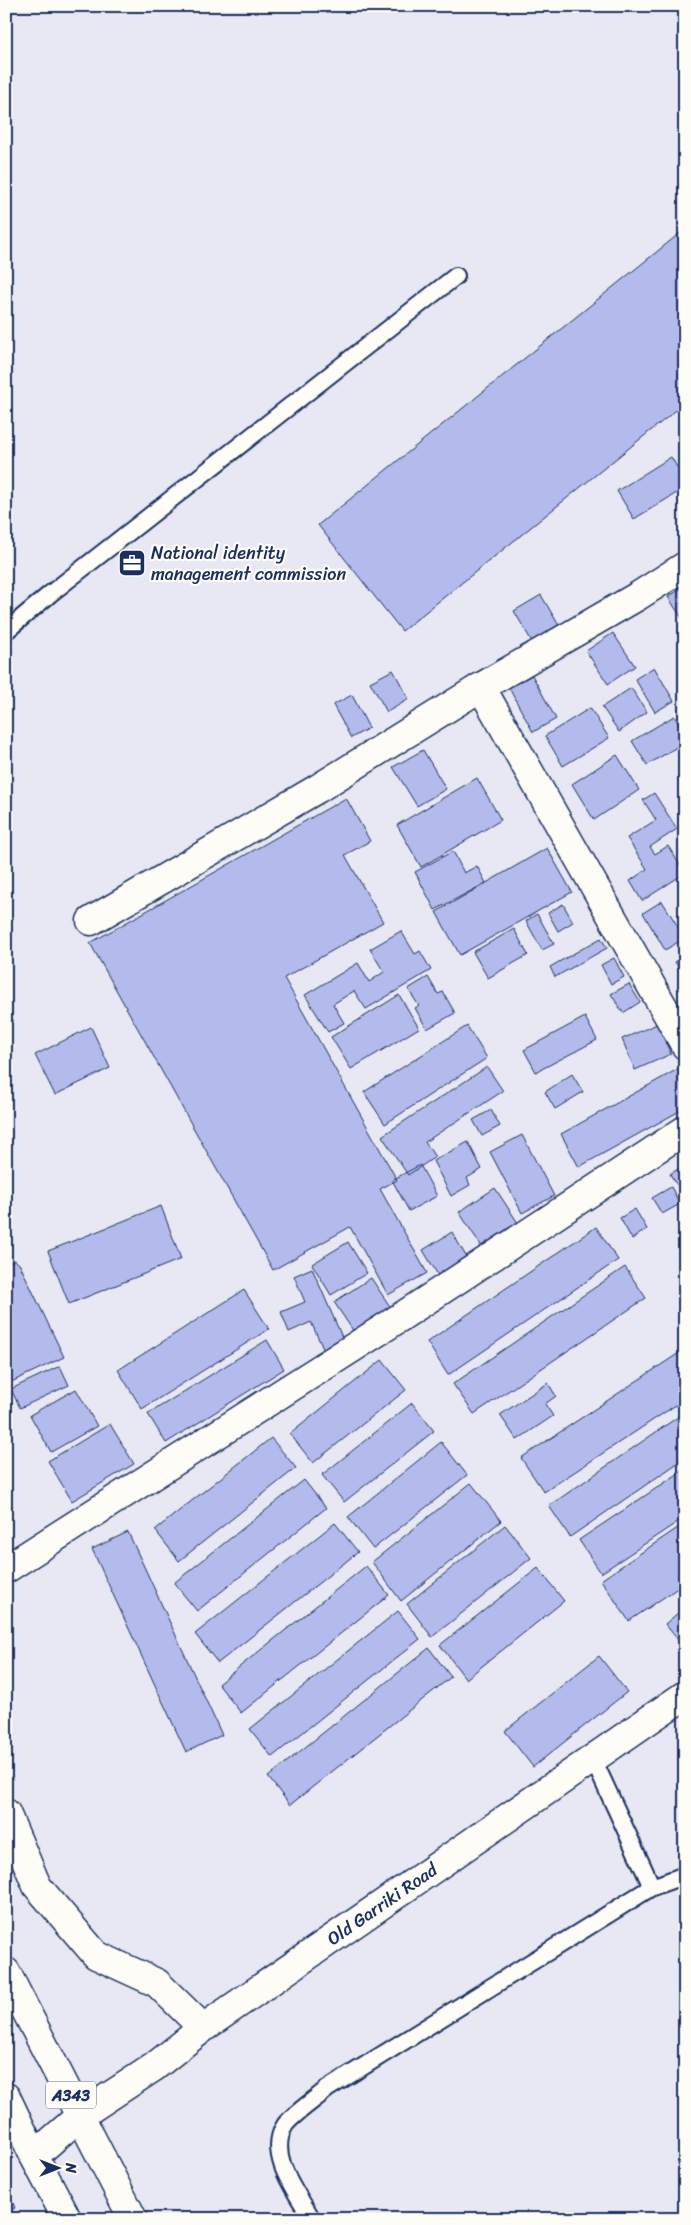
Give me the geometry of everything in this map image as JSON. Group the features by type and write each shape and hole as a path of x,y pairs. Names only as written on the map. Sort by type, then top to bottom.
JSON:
{"main road":[{"path":"91,921 317,789 481,687 638,596 685,566"},
{"path":"481,687 685,1045"},
{"path":"6,1569 392,1323 685,1130"},
{"name":"Old Garriki Road","path":"34,2156 81,2115 154,2067 203,2028 685,1695"},
{"path":"6,1813 37,1886 96,1955 157,1983 203,2028"},
{"name":"A343","path":"6,1972 133,2219"},
{"path":"6,2097 67,2219"}],"lane":[{"path":"6,631 50,594 456,276"},
{"path":"593,1759 652,1887"},
{"path":"312,2219 284,2169 279,2144 286,2125 327,2089 652,1887 685,1875"}],"building":[{"path":"685,229 685,403 402,631 318,525"},
{"path":"671,457 685,480 685,488 634,519 617,491"},
{"path":"685,586 685,623 668,597"},
{"path":"541,595 561,629 534,645 514,611"},
{"path":"613,633 635,666 608,684 586,651"},
{"path":"654,667 674,701 655,712 635,679"},
{"path":"393,670 409,699 387,712 370,682"},
{"path":"532,675 556,719 533,732 509,688"},
{"path":"631,688 647,712 619,732 602,707"},
{"path":"352,695 369,728 351,738 333,705"},
{"path":"590,708 609,738 563,766 545,736"},
{"path":"674,716 685,734 685,742 647,765 632,741"},
{"path":"423,750 446,789 417,806 393,767"},
{"path":"617,755 639,790 594,820 572,784"},
{"path":"477,778 501,820 421,867 397,825"},
{"path":"654,793 677,829 650,847 655,854 668,846 685,873 642,901 630,881 647,869 627,838 656,820 643,800"},
{"path":"346,798 370,841 345,855 383,922 284,978 397,1180 380,1189 427,1273 388,1295 350,1227 273,1270 90,943"},
{"path":"547,848 572,892 460,955 436,912"},
{"path":"453,851 464,873 477,866 486,883 435,910 415,872"},
{"path":"662,901 685,938 665,950 643,913"},
{"path":"563,904 573,922 558,931 548,913"},
{"path":"537,914 554,944 542,950 526,921"},
{"path":"514,929 528,955 488,978 473,952"},
{"path":"401,931 415,954 420,951 431,970 366,1009 354,991 333,1004 344,1023 328,1032 305,995 358,963 369,982 384,972 370,949"},
{"path":"601,938 607,948 555,977 550,967"},
{"path":"685,956 685,978 675,962"},
{"path":"614,958 624,977 611,984 601,965"},
{"path":"428,977 438,994 443,992 455,1013 427,1029 415,1008 419,1006 408,989"},
{"path":"629,984 640,1002 623,1013 611,994"},
{"path":"399,995 419,1028 351,1069 331,1037"},
{"path":"585,1017 597,1040 536,1072 524,1050"},
{"path":"657,1024 671,1054 635,1070 622,1039"},
{"path":"467,1026 487,1058 385,1124 364,1092"},
{"path":"91,1027 110,1068 55,1095 35,1055"},
{"path":"487,1067 503,1091 425,1142 435,1157 408,1175 382,1136"},
{"path":"678,1069 685,1081 685,1108 579,1167 561,1134"},
{"path":"572,1074 583,1092 555,1109 545,1092"},
{"path":"491,1110 500,1126 482,1136 473,1120"},
{"path":"522,1135 554,1196 522,1213 490,1152"},
{"path":"468,1142 482,1169 467,1178 470,1185 451,1196 433,1161"},
{"path":"420,1165 437,1196 409,1211 392,1180"},
{"path":"685,1165 685,1191 682,1193 670,1174"},
{"path":"671,1187 680,1204 662,1214 652,1198"},
{"path":"495,1188 520,1226 484,1250 459,1212"},
{"path":"161,1206 181,1259 69,1304 48,1251"},
{"path":"635,1209 647,1229 632,1239 620,1218"},
{"path":"596,1227 618,1260 448,1375 427,1342"},
{"path":"452,1232 467,1258 438,1275 423,1250"},
{"path":"348,1242 367,1273 331,1295 312,1264"},
{"path":"15,1260 20,1265 64,1357 7,1384 6,1264"},
{"path":"625,1267 646,1298 474,1414 453,1384"},
{"path":"312,1268 345,1344 325,1353 311,1322 289,1332 281,1312 305,1302 294,1276"},
{"path":"371,1278 395,1314 358,1338 334,1302"},
{"path":"244,1290 269,1329 142,1409 118,1370"},
{"path":"267,1340 284,1369 166,1443 148,1414"},
{"path":"685,1349 685,1399 544,1492 521,1458"},
{"path":"382,1360 406,1390 313,1463 290,1434"},
{"path":"60,1366 69,1385 20,1408 11,1389"},
{"path":"548,1383 556,1396 545,1404 553,1416 517,1440 500,1415"},
{"path":"76,1389 97,1426 51,1452 30,1415"},
{"path":"412,1403 434,1431 344,1502 322,1475"},
{"path":"685,1412 685,1458 570,1537 549,1506"},
{"path":"110,1424 134,1464 72,1501 48,1461"},
{"path":"271,1438 296,1468 179,1561 155,1530"},
{"path":"441,1442 467,1475 373,1549 348,1517"},
{"path":"685,1469 685,1517 601,1573 579,1540"},
{"path":"304,1480 326,1508 197,1611 174,1583"},
{"path":"471,1483 501,1521 401,1601 372,1562"},
{"path":"335,1523 358,1552 218,1663 195,1634"},
{"path":"685,1523 685,1583 629,1621 601,1580"},
{"path":"505,1525 531,1558 432,1637 407,1604"},
{"path":"128,1532 222,1735 186,1752 92,1549"},
{"path":"366,1566 389,1595 241,1713 218,1684"},
{"path":"538,1568 564,1601 466,1679 440,1645"},
{"path":"685,1607 685,1644 683,1646 665,1624"},
{"path":"398,1611 420,1639 272,1757 250,1729"},
{"path":"429,1648 451,1677 290,1805 268,1777"},
{"path":"599,1656 627,1692 533,1767 505,1731"},
{"path":"6,2186 15,2208 6,2212"}],"place":[{"name":"National identity management commission","path":"132,563"}]}
